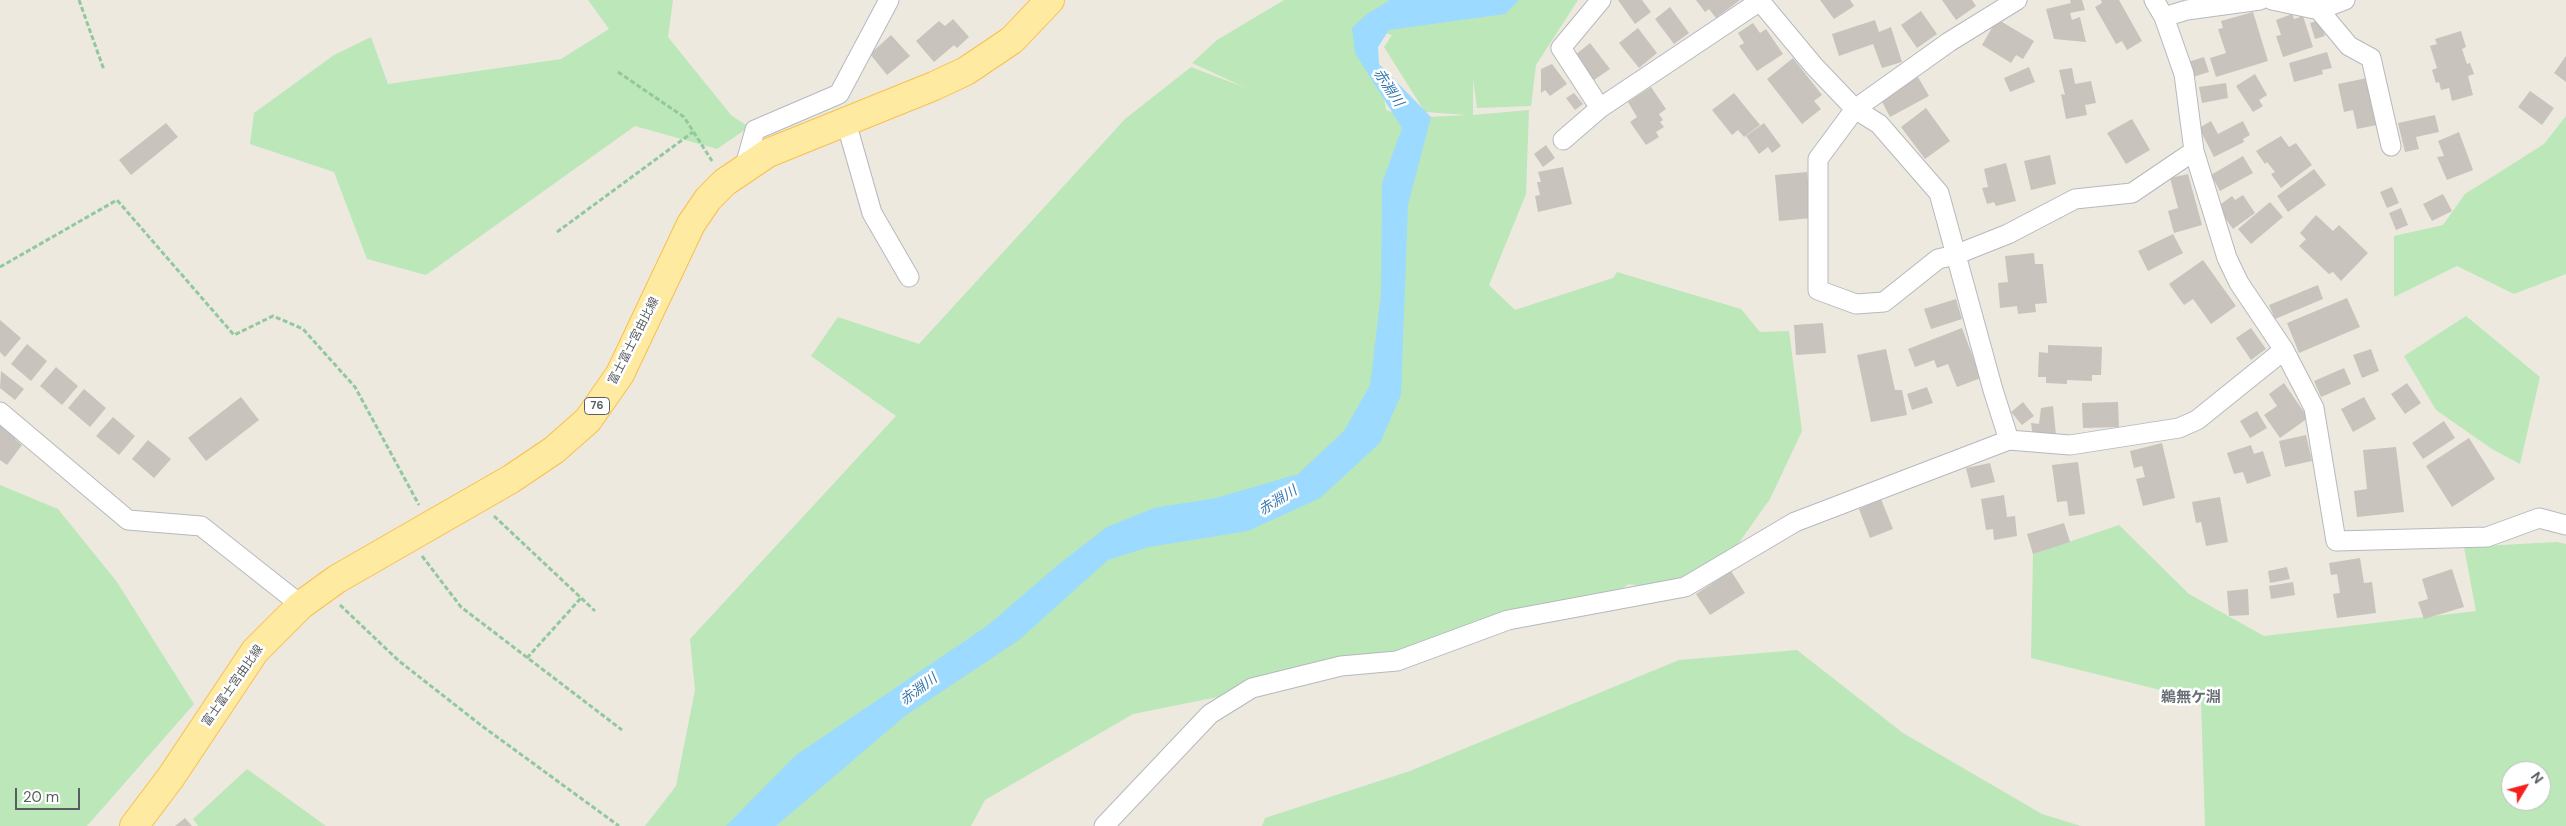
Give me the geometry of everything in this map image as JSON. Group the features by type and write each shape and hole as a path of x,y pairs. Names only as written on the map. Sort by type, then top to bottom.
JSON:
{"main road":[{"name":"富士富士宮由比線","path":"134,826 171,776 255,651 301,605 323,589 476,499 554,450 588,420 620,374 691,224 708,200 735,174 768,153 934,86 966,71 1012,40 1050,0"}],"street":[{"path":"735,174 755,130 839,94 888,0"},
{"path":"1600,108 1560,48 1601,0"},
{"path":"2017,0 1949,42 1854,109 1818,159 1818,290 1856,304 1884,302 1938,259 1955,255 2008,234 2074,199 2132,193 2194,151"},
{"path":"2154,0 2164,18 2184,74 2194,151 2227,258 2239,283 2284,350 2314,408 2336,541 2487,537 2539,518 2566,525"},
{"path":"2164,18 2187,10 2260,0"},
{"path":"2272,0 2319,10 2346,0"},
{"path":"1563,140 1600,108 1760,1 1814,66 1854,109 1879,124 1939,193 1955,255 2009,440"},
{"path":"2319,10 2349,46 2371,58 2391,146"},
{"path":"846,122 872,213 909,277"},
{"path":"1104,826 1210,714 1252,688 1341,666 1397,661 1508,620 1685,587 1795,522 2009,440 2070,444 2179,428 2197,420 2284,350"},
{"path":"0,412 128,520 200,526 301,605"}],"path":[{"path":"78,0 104,70"},
{"path":"618,72 684,118 693,132 735,174"},
{"path":"557,232 693,132"},
{"path":"0,267 117,200 234,335 273,316 303,329 354,387 383,435 418,532 461,607 622,730"},
{"path":"476,499 595,611"},
{"path":"323,589 399,660 482,726 619,826"},
{"path":"527,658 581,598"}],"green space":[{"path":"588,0 673,0 668,37 731,115 749,127 717,149 635,126 426,275 367,259 334,172 250,144 254,113 334,55 371,37 388,84 561,59 609,29"},
{"path":"1284,0 1578,0 1536,65 1531,106 1477,108 1473,79 1473,115 1529,110 1526,194 1489,285 1515,310 1613,278 1617,272 1741,309 1760,332 1789,331 1802,431 1770,499 1733,551 1668,591 1629,584 1616,592 1397,661 1133,714 985,800 971,826 645,826 676,786 695,690 690,639 896,416 811,356 838,317 919,344 1125,119 1191,67 1246,88 1192,63 1217,40","holes":["1372,30 1392,35 1384,47 1425,112 1467,115 1408,118 1386,110"]},
{"path":"2566,116 2566,274 2514,294 2457,266 2394,297 2394,236 2443,225 2465,194 2544,144"},
{"path":"2466,316 2540,377 2520,464 2492,449 2436,410 2404,356"},
{"path":"0,485 58,509 117,582 194,704 87,826 0,826"},
{"path":"2119,525 2189,594 2264,636 2476,611 2464,547 2557,542 2566,544 2566,826 2205,826 2201,700 2031,658 2033,554"},
{"path":"1797,650 1903,733 2042,814 2081,826 1262,826 1265,818 1410,771 1679,660"},
{"path":"247,769 326,826 198,826 193,819"}],"water":[{"name":"赤淵川","path":"1390,0 1519,0 1505,14 1389,30 1378,47 1379,64 1431,117 1408,205 1401,395 1380,443 1320,498 1248,531 1149,547 1108,560 1019,640 905,716 776,826 726,826 796,755 987,626 1059,564 1107,527 1154,508 1216,498 1298,474 1344,431 1370,385 1381,294 1382,183 1402,128 1355,53 1352,28 1367,14"}],"building":[{"path":"1618,0 1642,0 1651,12 1635,24"},
{"path":"1696,0 1740,0 1716,18 1709,9 1705,12"},
{"path":"1820,0 1850,0 1854,6 1834,19"},
{"path":"1942,0 1972,0 1976,6 1956,20"},
{"path":"2070,0 2082,0 2085,10 2070,13 2072,20 2080,17 2086,42 2054,39 2046,9 2071,3"},
{"path":"2101,0 2119,0 2142,41 2127,50 2122,41 2116,44 2095,7 2102,3"},
{"path":"1670,7 1689,33 1674,44 1655,19"},
{"path":"1921,11 1937,34 1917,48 1901,25"},
{"path":"2253,12 2268,61 2216,77 2210,58 2226,53 2218,29 2223,28 2221,21"},
{"path":"2292,14 2294,19 2303,16 2313,47 2283,57 2276,36 2281,35 2276,20"},
{"path":"953,19 969,37 957,48 954,45 934,62 916,41 939,21 945,26"},
{"path":"1997,19 2034,41 2023,59 2016,55 2011,63 1982,45"},
{"path":"1875,20 1879,32 1891,27 1902,62 1882,68 1873,44 1839,56 1832,34"},
{"path":"2320,20 2325,36 2315,39 2310,23"},
{"path":"1753,23 1760,33 1766,29 1783,54 1757,71 1739,46 1744,43 1738,33"},
{"path":"1638,28 1657,53 1639,68 1619,43"},
{"path":"2461,31 2466,47 2462,49 2467,64 2470,63 2474,74 2468,76 2473,95 2452,101 2449,88 2441,90 2439,82 2436,83 2432,70 2437,68 2430,46 2437,44 2435,39"},
{"path":"891,35 910,56 887,75 870,54"},
{"path":"1590,43 1610,69 1594,80 1575,55"},
{"path":"2327,52 2332,68 2322,70 2323,74 2294,82 2289,63"},
{"path":"2566,56 2566,82 2554,73"},
{"path":"2204,57 2209,72 2193,77 2188,62"},
{"path":"1793,58 1822,95 1814,101 1821,109 1802,124 1767,79"},
{"path":"1552,64 1567,84 1550,96 1545,90 1541,93 1541,69"},
{"path":"2029,67 2035,82 2010,92 2004,78"},
{"path":"2072,68 2075,84 2091,81 2096,103 2085,105 2087,115 2066,119 2061,94 2065,95 2059,70"},
{"path":"2255,74 2267,95 2259,100 2263,106 2253,112 2236,86"},
{"path":"1918,77 1929,96 1890,117 1880,98"},
{"path":"2367,78 2377,125 2357,129 2353,110 2344,112 2338,84"},
{"path":"2226,83 2228,98 2202,103 2199,87"},
{"path":"1651,87 1666,109 1659,114 1663,120 1660,122 1664,127 1656,132 1659,137 1646,145 1630,122 1637,117 1628,102"},
{"path":"2530,91 2554,108 2542,125 2518,107"},
{"path":"1574,93 1583,104 1575,110 1566,98"},
{"path":"1734,93 1760,125 1744,137 1738,130 1732,135 1712,110"},
{"path":"1926,108 1950,141 1925,159 1901,127"},
{"path":"2435,115 2439,132 2416,137 2419,149 2405,152 2398,123"},
{"path":"2132,119 2150,150 2126,164 2107,133"},
{"path":"2211,121 2218,134 2243,121 2250,135 2243,139 2244,142 2214,157 2199,128"},
{"path":"166,123 178,137 131,175 119,160"},
{"path":"1764,123 1781,146 1772,153 1768,147 1759,154 1746,136"},
{"path":"2459,132 2473,170 2447,180 2437,157 2444,156 2438,141"},
{"path":"2281,136 2289,147 2296,143 2312,165 2281,188 2271,174 2275,172 2267,162 2265,164 2256,151"},
{"path":"1546,145 1555,158 1543,167 1534,154"},
{"path":"2050,155 2056,184 2031,190 2024,161"},
{"path":"2243,156 2253,173 2220,191 2211,175"},
{"path":"2006,163 2016,201 1996,206 1994,202 1987,204 1982,188 1988,187 1984,169"},
{"path":"1563,167 1572,204 1538,212 1535,196 1540,195 1537,182 1541,182 1538,172"},
{"path":"2314,169 2326,185 2288,212 2277,196"},
{"path":"1807,172 1812,218 1779,221 1775,175"},
{"path":"2188,174 2202,225 2174,233 2168,211 2178,208 2170,178"},
{"path":"2392,187 2399,203 2387,208 2380,192"},
{"path":"2443,194 2452,211 2432,221 2423,204"},
{"path":"2243,195 2255,213 2233,229 2217,207 2232,196 2235,200"},
{"path":"2270,202 2283,217 2251,244 2238,229"},
{"path":"2401,208 2408,225 2396,230 2389,213"},
{"path":"2316,215 2333,231 2339,225 2368,253 2341,281 2333,272 2329,274 2299,246 2306,239 2300,233"},
{"path":"2173,234 2183,253 2148,271 2138,251"},
{"path":"2034,253 2035,264 2043,264 2047,303 2035,304 2036,312 2018,314 2017,306 2000,308 1998,283 2008,282 2005,256"},
{"path":"2203,260 2236,306 2211,324 2193,299 2184,305 2169,284"},
{"path":"2318,285 2323,299 2275,319 2269,305"},
{"path":"2347,298 2360,327 2299,353 2287,323"},
{"path":"1956,299 1962,319 1931,329 1924,309"},
{"path":"0,320 21,338 5,357 0,352"},
{"path":"1823,323 1826,353 1796,355 1794,325"},
{"path":"1962,328 1981,378 1957,387 1948,364 1937,368 1934,360 1915,367 1908,349"},
{"path":"2251,328 2266,349 2251,360 2236,338"},
{"path":"27,344 47,361 31,381 11,364"},
{"path":"2048,345 2102,347 2101,375 2092,375 2092,381 2067,380 2067,384 2046,383 2046,377 2038,377 2039,352 2048,353"},
{"path":"1886,349 1895,390 1902,390 1907,415 1871,422 1857,355"},
{"path":"2371,349 2379,371 2362,378 2353,355"},
{"path":"56,367 78,386 62,405 40,386"},
{"path":"2344,368 2351,384 2321,397 2314,381"},
{"path":"1,371 24,389 15,400 0,388"},
{"path":"2284,383 2308,418 2280,438 2264,415 2277,406 2269,394"},
{"path":"2407,383 2421,403 2405,414 2391,394"},
{"path":"1927,387 1933,403 1912,410 1907,394"},
{"path":"84,389 106,408 90,427 68,408"},
{"path":"241,397 259,420 206,461 188,438"},
{"path":"2364,397 2376,419 2353,432 2341,409"},
{"path":"2023,402 2034,416 2022,425 2011,412"},
{"path":"2118,402 2119,427 2083,428 2082,403"},
{"path":"2053,406 2056,435 2033,437 2031,423 2039,424 2041,408"},
{"path":"2257,411 2267,428 2250,438 2240,421"},
{"path":"113,417 135,436 119,455 96,436"},
{"path":"2444,421 2455,438 2423,459 2412,443"},
{"path":"0,422 18,435 15,439 22,445 7,465 0,460"},
{"path":"2306,435 2312,461 2285,467 2279,441"},
{"path":"2469,438 2495,479 2452,507 2426,466"},
{"path":"148,440 171,459 154,478 132,459"},
{"path":"2162,443 2175,498 2143,506 2136,479 2145,477 2142,466 2134,468 2130,451"},
{"path":"2251,445 2254,454 2263,451 2271,476 2247,484 2243,472 2234,474 2227,453"},
{"path":"2396,447 2404,512 2357,517 2354,491 2367,489 2363,450"},
{"path":"2078,462 2085,514 2069,516 2067,501 2057,502 2052,465"},
{"path":"1990,463 1995,482 1971,488 1966,468"},
{"path":"2004,495 2007,517 2015,516 2017,536 1994,540 1993,529 1986,530 1981,499"},
{"path":"2220,497 2228,542 2206,546 2201,522 2196,523 2192,502"},
{"path":"1881,499 1893,529 1870,538 1859,509"},
{"path":"2064,523 2070,542 2033,554 2027,534"},
{"path":"2360,558 2364,583 2372,582 2376,613 2337,618 2333,594 2340,593 2337,574 2331,575 2329,563"},
{"path":"2287,567 2290,579 2270,583 2268,571"},
{"path":"2452,569 2464,607 2424,619 2418,602 2428,599 2422,579"},
{"path":"1731,571 1745,593 1710,615 1696,594"},
{"path":"2293,582 2295,595 2271,599 2269,586"},
{"path":"2248,589 2249,615 2229,616 2227,591"},
{"path":"185,818 192,826 175,826"}],"district":[{"name":"鵜無ケ淵","path":"2191,698"}]}
